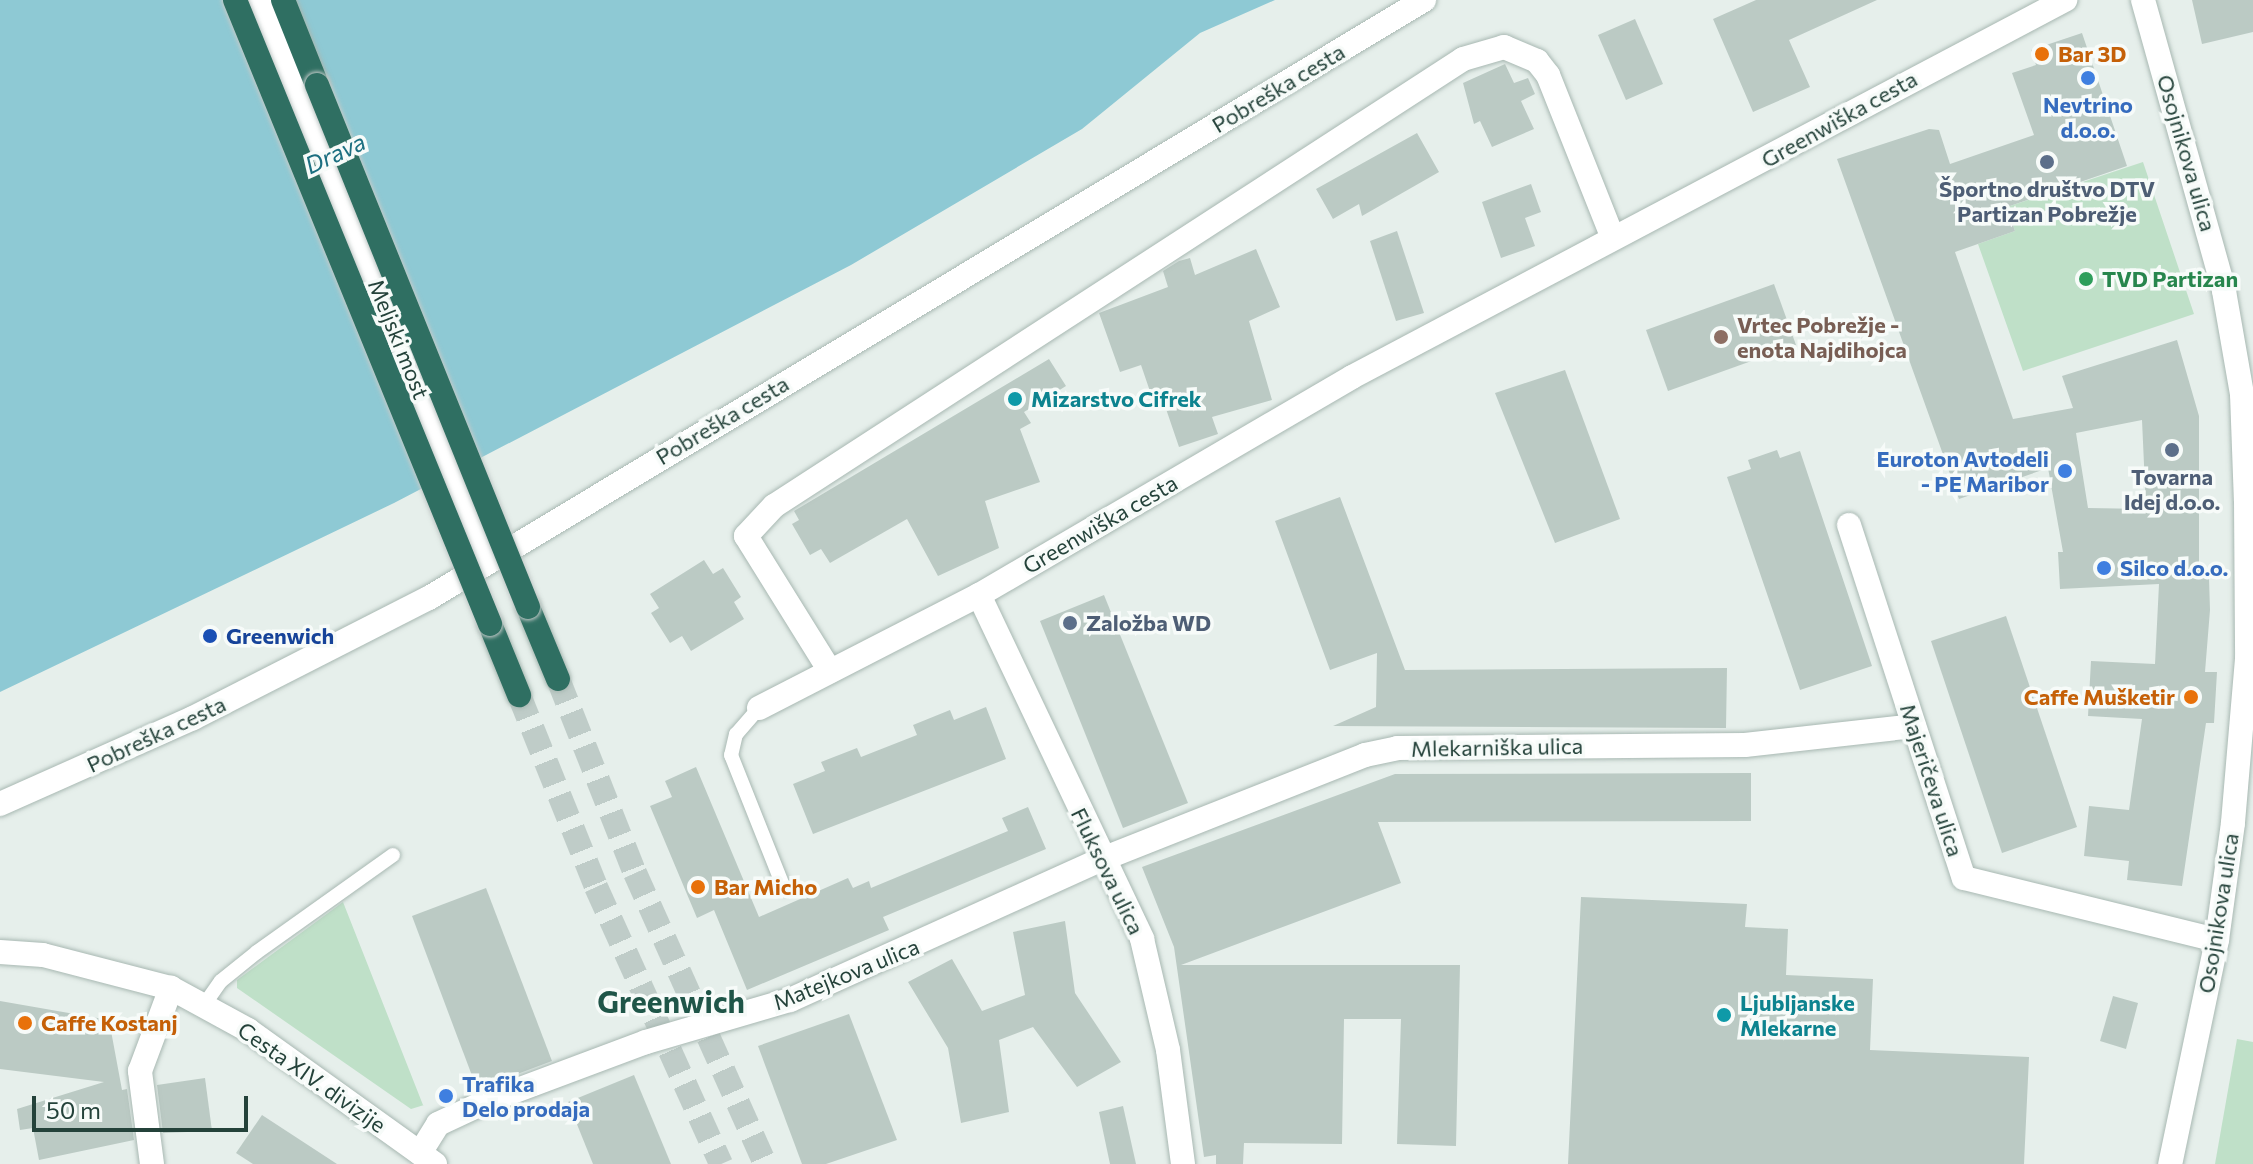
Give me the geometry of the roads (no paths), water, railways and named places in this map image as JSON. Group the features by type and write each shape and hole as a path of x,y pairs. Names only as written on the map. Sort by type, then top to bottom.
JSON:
{"highway":[{"name":"Meljski most","path":"235,0 519,695"},
{"name":"Meljski most","path":"283,0 558,679"}],"street":[{"name":"Meljski most","path":"260,0 490,561"},
{"name":"Pobreška cesta","path":"0,804 221,705 361,635 490,561 1424,0"},
{"name":"Greenwiška cesta","path":"759,708 979,595 1352,377 2065,0"},
{"name":"Osojnikova ulica","path":"2143,0 2206,216 2242,394 2247,659 2217,940 2170,1164"},
{"path":"830,671 746,536 774,506 1483,50 1504,47 1523,53 1548,75 1613,238"},
{"name":"Majeričeva ulica","path":"1849,525 1964,878 2217,940"},
{"name":"Fluksova ulica","path":"979,595 1100,860 1142,939 1168,1050 1183,1164"},
{"name":"Mlekarniška ulica","path":"1100,860 1335,766 1397,748 1745,745 1914,726"},
{"name":"Matejkova ulica","path":"428,1159 438,1124 483,1103 646,1042 790,1000 1100,860"},
{"name":"Cesta XIV. divizije","path":"0,952 43,955 171,988 204,1005 428,1159"},
{"path":"152,1164 140,1071 171,988"}],"lane":[{"name":"Greenwiška cesta","path":"759,708 736,734 731,755 784,888"},
{"path":"204,1005 221,981 257,952 393,855"}],"water":[{"name":"Drava","path":"0,0 1275,0 1200,33 1082,129 851,265 394,503 0,692"}],"tunnel":[{"path":"558,679 635,873 765,1164"},
{"path":"519,695 596,887 721,1164"}],"place":[{"name":"Bar 3D","path":"2042,54"},
{"name":"Nevtrino d.o.o.","path":"2088,78"},
{"name":"Športno društvo DTV Partizan Pobrežje","path":"2047,162"},
{"name":"TVD Partizan","path":"2086,279"},
{"name":"Vrtec Pobrežje - enota Najdihojca","path":"1721,337"},
{"name":"Mizarstvo Cifrek","path":"1015,399"},
{"name":"Tovarna Idej d.o.o.","path":"2172,450"},
{"name":"Euroton Avtodeli - PE Maribor","path":"2065,471"},
{"name":"Silco d.o.o.","path":"2104,568"},
{"name":"Založba WD","path":"1070,623"},
{"name":"Greenwich","path":"210,636"},
{"name":"Caffe Mušketir","path":"2191,697"},
{"name":"Bar Micho","path":"698,887"},
{"name":"Ljubljanske Mlekarne","path":"1724,1015"},
{"name":"Caffe Kostanj","path":"25,1023"},
{"name":"Trafika Delo prodaja","path":"446,1096"}],"district":[{"name":"Greenwich","path":"671,1001"}]}
